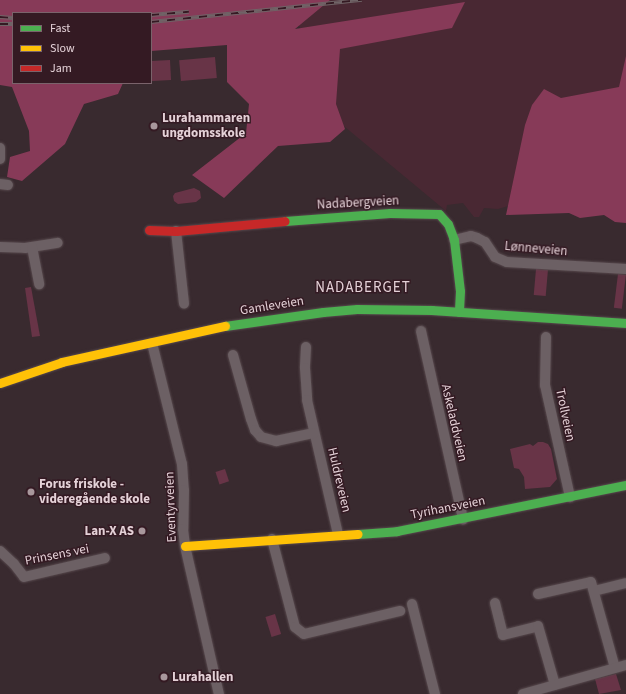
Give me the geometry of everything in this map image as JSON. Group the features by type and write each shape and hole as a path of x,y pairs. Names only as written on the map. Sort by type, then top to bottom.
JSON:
{"street":[{"path":"0,148 0,159"},
{"name":"Nadabergveien","path":"149,230 176,231 332,216 439,214 444,218 454,240 460,291 460,312"},
{"path":"176,231 184,304"},
{"name":"Lønneveien","path":"454,240 471,236 477,238 485,242 495,257 507,262 626,269"},
{"path":"0,247 32,247 58,243"},
{"path":"32,247 39,284"},
{"name":"Gamleveien","path":"0,383 62,362 242,323 323,312 393,309 626,323"},
{"name":"Askeladdveien","path":"421,331 463,519"},
{"name":"Trollveien","path":"546,337 545,385 570,498"},
{"name":"Eventyrveien","path":"152,343 182,464 184,490 183,529 185,546 219,694"},
{"name":"Huldreveien","path":"306,347 305,383 314,432 338,534"},
{"path":"233,356 251,419 255,430 261,436 276,441 314,432"},
{"name":"Tyrihansveien","path":"185,546 397,531 570,498 626,485"},
{"path":"272,539 295,627 304,634 400,611"},
{"name":"Prinsens vei","path":"0,551 14,564 24,577 105,558"},
{"path":"538,594 591,582 615,668"},
{"path":"594,591 624,583"},
{"path":"495,603 503,635 538,626 555,685"},
{"path":"412,604 435,694"},
{"path":"523,694 626,665"}],"shaded area":[{"path":"0,0 330,0 295,29 465,2 452,28 340,49 336,104 345,129 330,142 278,146 224,198 192,175 246,133 249,104 227,82 227,45 152,51 152,12 12,12 12,84 123,84 118,94 84,104 65,144 22,181 7,177 10,157 30,151 29,131 12,87 0,85"},
{"path":"246,0 626,0 626,151 532,199 498,209 484,208 479,217 474,217 463,203 447,205 446,211 333,117 298,23 152,12 31,12"},
{"path":"626,56 626,223 615,222 604,215 580,218 569,213 506,215 525,125 532,105 544,89 561,98 619,87"},
{"path":"215,57 217,78 181,81 179,60"},
{"path":"170,60 171,80 152,81 152,61"},
{"path":"194,188 200,191 201,198 196,202 178,204 174,201 173,196 175,193"},
{"path":"536,269 548,270 546,296 534,295"},
{"path":"618,274 626,275 622,309 614,308"},
{"path":"31,287 40,336 32,337 25,288"},
{"path":"538,442 548,444 551,449 557,479 550,487 525,489 524,477 519,469 514,468 510,449 530,444 533,446"},
{"path":"225,469 229,481 220,484 215,472"},
{"path":"275,614 281,634 272,637 265,617"},
{"path":"616,674 621,690 599,694 595,679"}],"railway":[{"path":"152,22 362,0"},
{"path":"152,15 189,12"},
{"path":"0,17 12,18"},
{"path":"0,24 12,24"}],"traffic: fast":[{"path":"285,221 390,213 439,214 448,224 454,240 460,291 459,312"},
{"path":"225,326 323,312 357,309 432,310 626,323"},
{"path":"358,534 397,531 626,485"}],"traffic: slow":[{"path":"0,383 62,362 225,326"},
{"path":"185,546 358,534"}],"traffic: jam":[{"path":"149,230 176,231 285,221"}],"place":[{"name":"Lurahammaren ungdomsskole","path":"154,126"},
{"name":"Forus friskole - videregående skole","path":"31,492"},
{"name":"Lan-X AS","path":"142,531"},
{"name":"Lurahallen","path":"164,677"}],"district":[{"name":"NADABERGET","path":"363,288"}]}
